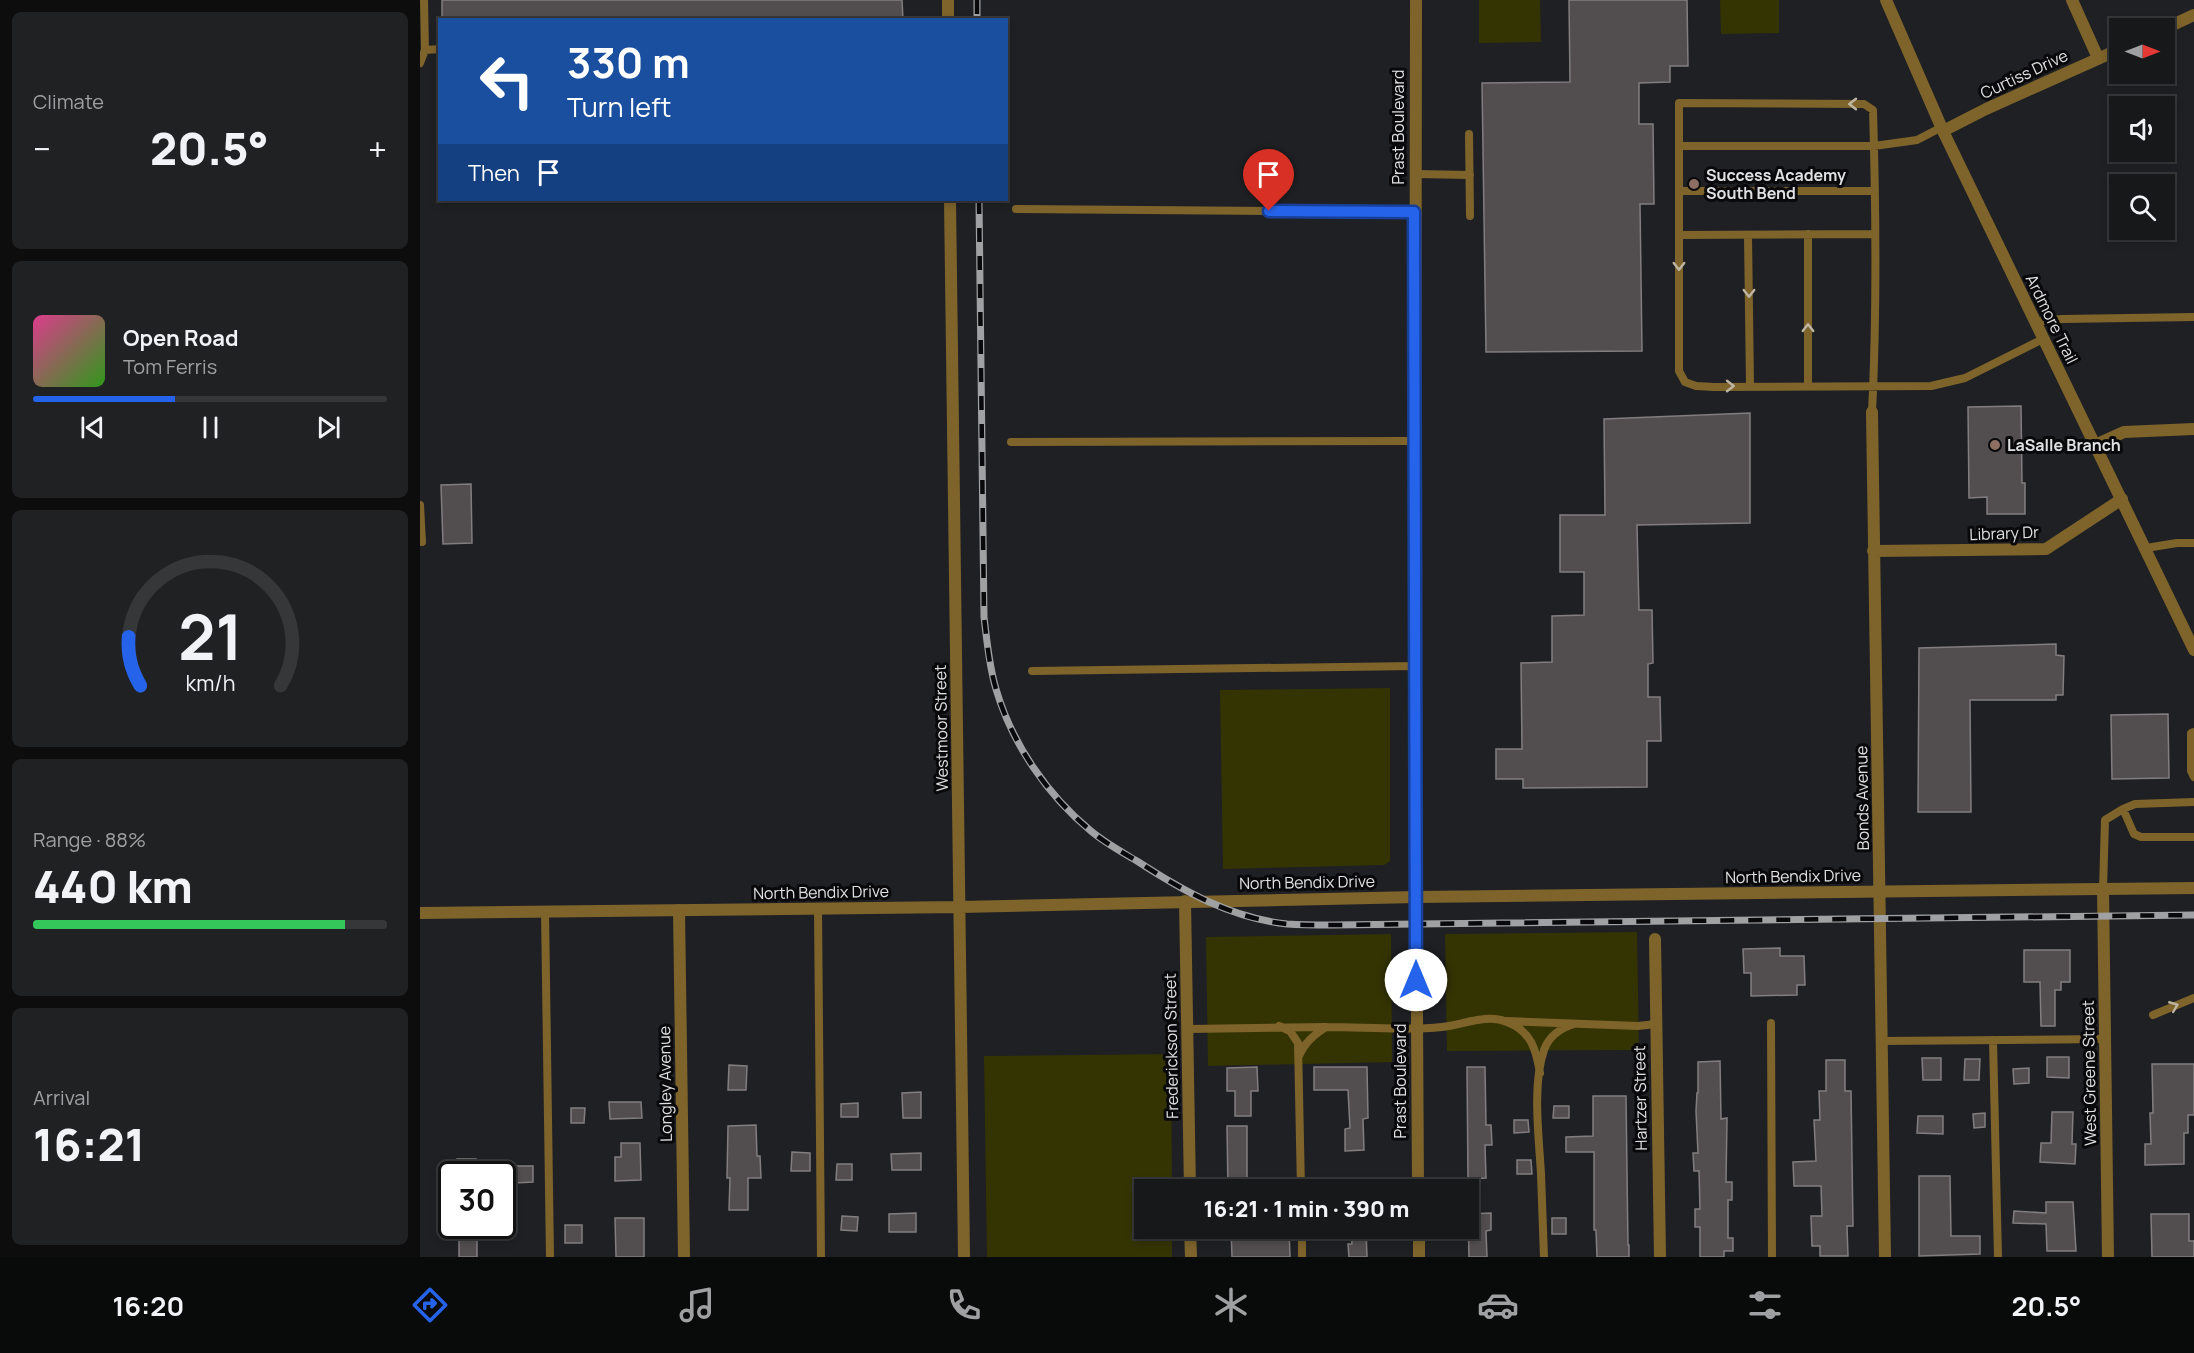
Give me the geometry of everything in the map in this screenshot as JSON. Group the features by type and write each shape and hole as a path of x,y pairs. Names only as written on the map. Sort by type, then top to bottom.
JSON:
{"street":[{"path":"948,0 948,18"},
{"name":"Prast Boulevard","path":"1416,0 1414,212 1418,1179"},
{"name":"Ardmore Trail","path":"1886,0 1942,129 2194,650"},
{"path":"2072,0 2098,58"},
{"path":"2175,24 2194,15"},
{"name":"Curtiss Drive","path":"1942,129 2109,54"},
{"name":"Westmoor Street","path":"951,201 964,1257"},
{"name":"Bonds Avenue","path":"1872,412 1886,1257"},
{"path":"2095,445 2124,432 2194,429"},
{"name":"Library Dr","path":"1873,551 2046,549 2122,500"},
{"name":"North Bendix Drive","path":"420,913 960,907 1416,897 2194,888"},
{"name":"West Greene Street","path":"2103,889 2108,1257"},
{"name":"Frederickson Street","path":"1185,901 1190,1179"},
{"name":"Longley Avenue","path":"679,910 684,1257"},
{"name":"Hartzer Street","path":"1655,939 1660,1257"},
{"path":"1190,1239 1191,1257"},
{"path":"1419,1239 1419,1257"}],"lane":[{"path":"420,63 425,50 424,0"},
{"path":"425,50 438,49"},
{"path":"1872,412 1873,386 1874,234 1873,110 1864,104 1679,103 1679,371 1685,382 1696,386 1873,386 1931,386 1965,378 2043,339"},
{"path":"1679,146 1874,146 1917,140 1942,129"},
{"path":"1469,134 1470,216"},
{"path":"1415,174 1470,175"},
{"path":"1679,191 1874,191"},
{"path":"1016,209 1414,212"},
{"path":"1808,234 1808,386"},
{"path":"1679,235 1874,234"},
{"path":"1748,235 1750,386"},
{"path":"2035,322 2062,319 2194,317"},
{"path":"1011,442 1415,441"},
{"path":"420,506 422,542"},
{"path":"2146,549 2177,543 2194,543"},
{"path":"1032,671 1415,666"},
{"path":"2194,732 2191,733 2194,777"},
{"path":"2103,889 2105,820 2135,804 2180,806 2194,802"},
{"path":"2123,809 2134,834 2141,837 2181,833 2194,837"},
{"path":"818,908 821,1257"},
{"path":"545,911 550,1257"},
{"path":"2153,1015 2194,998"},
{"path":"1187,1029 1279,1026 1443,1027 1485,1019 1574,1024 1656,1024"},
{"path":"1505,1021 1521,1031 1537,1050 1544,1257"},
{"path":"1771,1023 1772,1257"},
{"path":"1539,1073 1544,1050 1551,1037 1574,1024"},
{"path":"1279,1026 1293,1035 1298,1043 1301,1179"},
{"path":"1299,1056 1303,1046 1326,1027"},
{"path":"1882,1041 2105,1039"},
{"path":"1994,1040 1998,1257"},
{"path":"1302,1239 1302,1257"}],"shaded area":[{"path":"1479,0 1540,0 1541,42 1479,43"},
{"path":"1720,0 1779,0 1779,33 1721,34"},
{"path":"1390,688 1390,861 1384,865 1223,869 1220,690"},
{"path":"1637,932 1639,1050 1447,1051 1445,934"},
{"path":"1391,934 1392,1062 1208,1066 1206,937"},
{"path":"1171,1054 1172,1179 1134,1179 1134,1239 1172,1239 1172,1257 987,1257 984,1056"}],"building":[{"path":"442,0 902,0 903,18 442,18"},
{"path":"1569,0 1687,0 1688,66 1670,66 1670,82 1639,83 1639,124 1653,124 1654,204 1640,204 1642,351 1486,352 1482,83 1570,82"},
{"name":"LaSalle Branch","path":"2021,406 2022,483 2025,483 2025,514 1987,514 1987,497 1969,498 1968,407"},
{"path":"1750,413 1750,523 1637,525 1639,610 1652,610 1653,663 1648,664 1648,697 1660,697 1661,741 1647,741 1647,787 1523,788 1523,779 1496,779 1496,749 1522,749 1521,663 1552,662 1552,616 1584,615 1584,572 1560,572 1560,515 1605,515 1604,419"},
{"path":"471,484 472,543 443,544 441,485"},
{"path":"2056,644 2056,655 2064,656 2063,695 2056,695 2056,700 1970,700 1971,812 1918,812 1919,648"},
{"path":"2168,714 2169,778 2112,779 2111,715"},
{"path":"1780,948 1780,956 1804,956 1805,985 1797,985 1797,995 1751,996 1751,973 1744,973 1743,949"},
{"path":"2024,950 2070,950 2070,982 2061,982 2061,990 2055,990 2055,1026 2041,1026 2040,982 2024,982"},
{"path":"2047,1057 2069,1057 2069,1078 2047,1077"},
{"path":"1922,1058 1941,1058 1941,1080 1923,1080"},
{"path":"1965,1059 1980,1059 1979,1080 1964,1080"},
{"path":"1826,1060 1845,1060 1845,1091 1851,1091 1853,1226 1847,1226 1848,1256 1820,1256 1820,1246 1812,1246 1811,1216 1822,1216 1821,1186 1794,1186 1793,1162 1816,1161 1814,1120 1820,1120 1819,1091 1826,1091"},
{"path":"1720,1061 1721,1119 1727,1118 1726,1182 1732,1182 1732,1200 1728,1200 1728,1238 1733,1238 1733,1251 1724,1251 1724,1257 1700,1257 1700,1227 1695,1227 1695,1209 1700,1209 1699,1171 1694,1171 1693,1153 1698,1153 1696,1111 1698,1062"},
{"path":"2152,1064 2194,1064 2194,1115 2188,1115 2188,1133 2184,1133 2184,1164 2145,1165 2145,1144 2151,1144"},
{"path":"729,1065 747,1066 746,1090 728,1090"},
{"path":"1257,1067 1258,1091 1251,1091 1251,1116 1235,1116 1235,1091 1227,1091 1227,1068"},
{"path":"1314,1067 1367,1067 1368,1118 1363,1119 1364,1150 1345,1151 1345,1129 1350,1128 1348,1090 1314,1090"},
{"path":"1467,1067 1485,1067 1486,1125 1491,1125 1492,1145 1485,1145 1486,1178 1468,1179"},
{"path":"2029,1068 2029,1083 2014,1084 2013,1069"},
{"path":"921,1092 921,1118 903,1118 902,1093"},
{"path":"1593,1096 1626,1096 1629,1257 1597,1257 1596,1230 1594,1230 1594,1152 1566,1152 1566,1137 1593,1136"},
{"path":"609,1102 641,1102 642,1118 610,1119"},
{"path":"858,1103 858,1117 841,1117 841,1104"},
{"path":"1554,1106 1569,1106 1569,1118 1553,1118"},
{"path":"571,1108 585,1108 584,1123 571,1123"},
{"path":"2052,1112 2073,1112 2072,1144 2076,1144 2075,1164 2040,1162 2041,1143 2051,1143"},
{"path":"1985,1113 1985,1127 1974,1128 1973,1114"},
{"path":"1918,1116 1943,1116 1943,1134 1917,1133"},
{"path":"1514,1120 1528,1120 1529,1132 1514,1133"},
{"path":"756,1125 757,1156 760,1156 761,1178 748,1178 748,1210 729,1210 728,1126"},
{"path":"1227,1126 1247,1126 1247,1179 1228,1179"},
{"path":"621,1143 640,1143 641,1180 615,1181 615,1157 621,1157"},
{"path":"792,1152 810,1153 810,1171 791,1171"},
{"path":"921,1153 921,1170 892,1170 891,1154"},
{"path":"457,1159 476,1159 476,1161 457,1161"},
{"path":"1517,1160 1531,1160 1532,1174 1517,1174"},
{"path":"837,1164 852,1164 852,1180 836,1180"},
{"path":"516,1166 533,1166 533,1182 516,1183"},
{"path":"1919,1176 1950,1176 1951,1236 1980,1236 1980,1254 1919,1256"},
{"path":"2046,1202 2073,1202 2076,1251 2047,1251 2046,1224 2013,1223 2014,1211 2046,1213"},
{"path":"916,1213 916,1232 889,1232 889,1214"},
{"path":"1491,1213 1491,1230 1486,1231 1487,1257 1469,1257 1469,1239 1479,1239 1479,1214"},
{"path":"2151,1214 2189,1214 2189,1241 2194,1241 2194,1257 2152,1257"},
{"path":"842,1216 858,1217 857,1231 841,1230"},
{"path":"615,1218 644,1218 644,1257 616,1257"},
{"path":"1552,1218 1566,1218 1566,1234 1552,1234"},
{"path":"565,1225 582,1225 582,1243 565,1243"},
{"path":"459,1239 477,1239 477,1257 459,1257"},
{"path":"1231,1239 1289,1239 1290,1257 1232,1257"},
{"path":"1352,1239 1366,1239 1367,1257 1349,1257 1348,1244 1352,1244"}],"railway":[{"path":"977,0 977,18"},
{"path":"979,201 984,617 996,689 1022,749 1033,768 1060,802 1102,839 1172,883 1208,902 1246,916 1298,925 2194,915"}],"place":[{"name":"Success Academy South Bend","path":"1694,184"},
{"name":"LaSalle Branch","path":"1995,445"}],"route":[{"path":"1269,211 1414,212 1416,980"}]}
